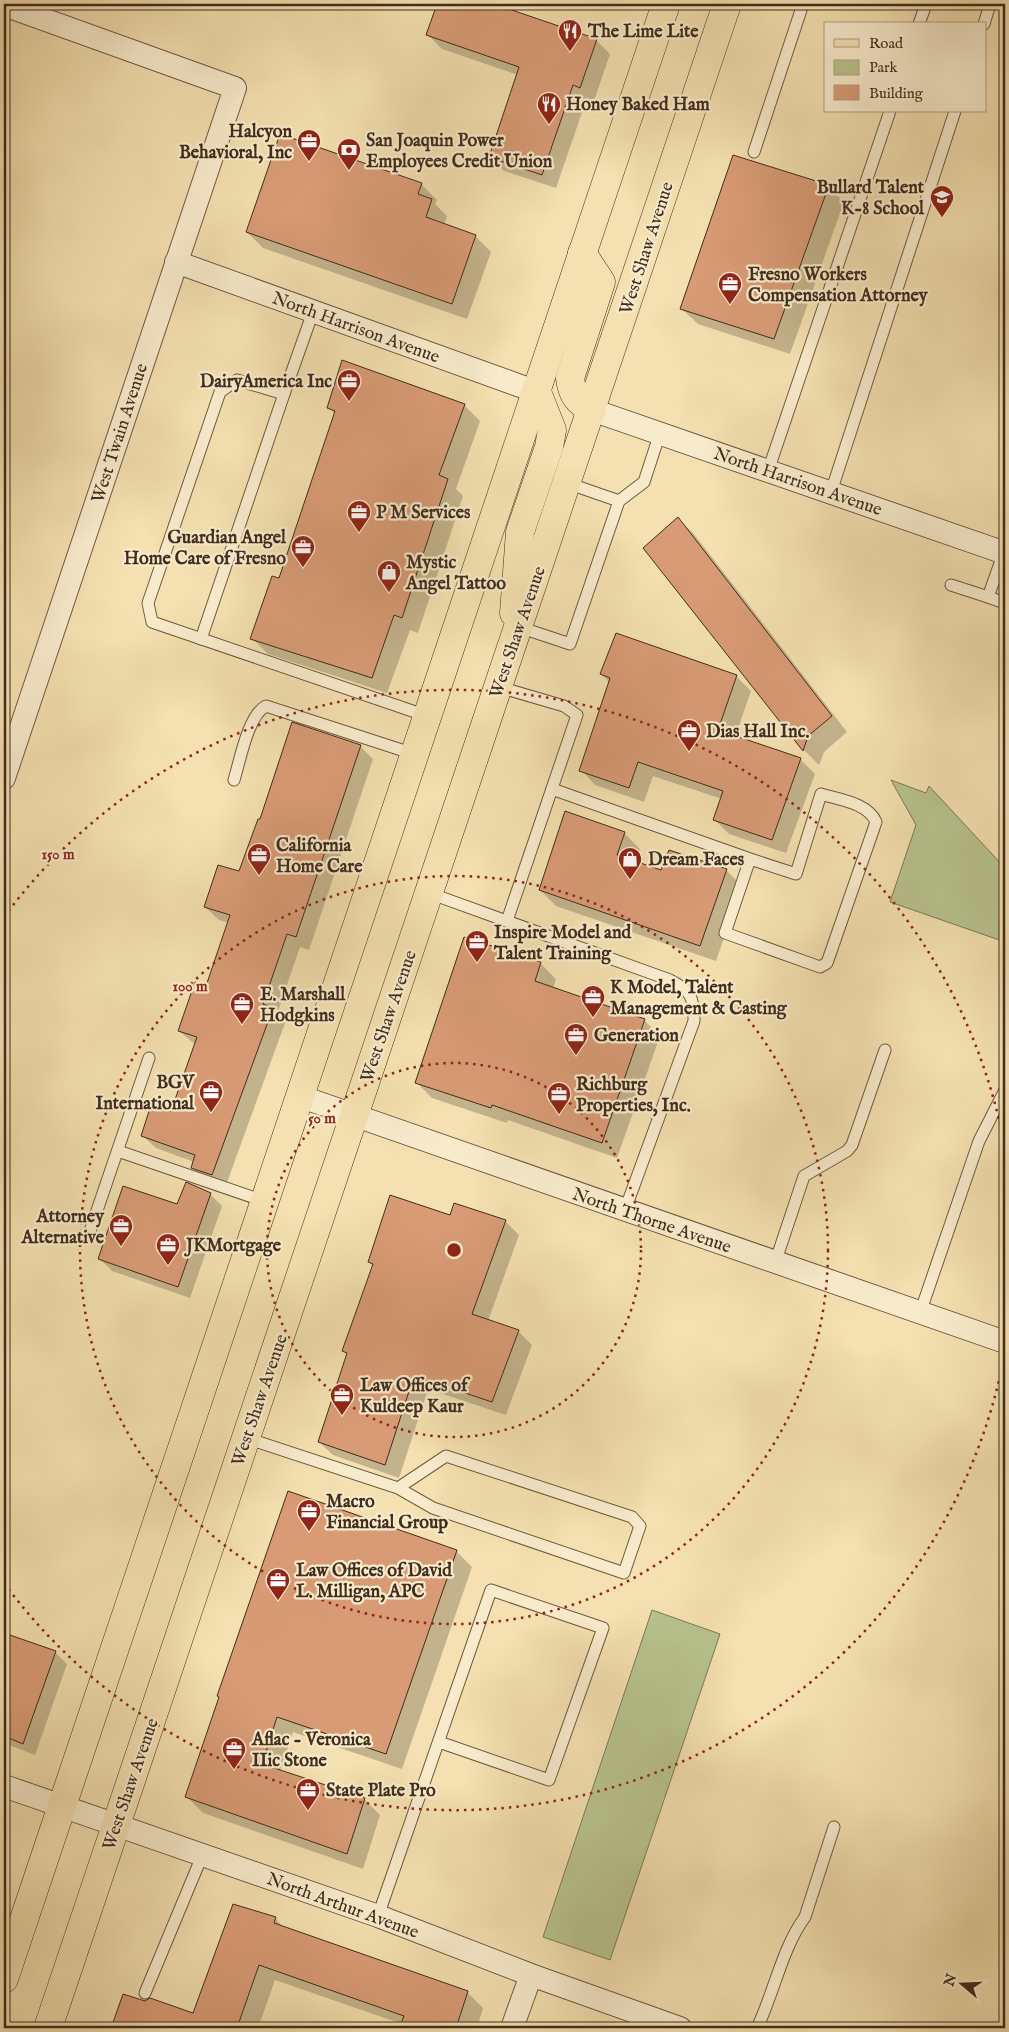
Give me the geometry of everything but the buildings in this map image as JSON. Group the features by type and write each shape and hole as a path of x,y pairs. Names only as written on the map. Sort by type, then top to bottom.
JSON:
{"main road":[{"path":"4,1980 666,4"},
{"name":"West Shaw Avenue","path":"48,2028 568,483 727,4"},
{"path":"582,253 601,282 570,378 572,391 579,402 592,410"},
{"path":"516,636 516,567 520,532 549,447 552,430 537,392"}],"street":[{"name":"West Twain Avenue","path":"4,5 235,88 4,778"},
{"name":"North Harrison Avenue","path":"176,262 537,392"},
{"name":"North Harrison Avenue","path":"592,410 1004,552"},
{"name":"North Thorne Avenue","path":"299,1096 1005,1342"},
{"name":"North Arthur Avenue","path":"4,1786 116,1827 378,1916 531,1975 680,2028"},
{"path":"512,2028 531,1975"}],"lane":[{"path":"754,152 803,4"},
{"path":"921,22 926,4"},
{"path":"985,22 990,4"},
{"path":"768,471 890,112"},
{"path":"831,492 955,112"},
{"path":"202,639 313,312"},
{"path":"284,394 238,380 220,392 148,602 152,622 427,716"},
{"path":"516,636 570,644 619,501 644,482 660,434"},
{"path":"568,483 619,501"},
{"path":"988,597 1004,552"},
{"path":"951,585 1005,603"},
{"path":"499,687 564,706 577,715 507,921"},
{"path":"234,780 252,723 258,710 266,706 414,754"},
{"path":"552,789 796,874 822,794 866,809 873,814 876,822 824,966 820,967 725,933 750,859"},
{"path":"430,893 670,980 687,989 694,1003 694,1021 625,1210"},
{"path":"775,1263 804,1176 847,1151 852,1145 884,1050"},
{"path":"88,1237 149,1058"},
{"path":"920,1312 980,1141 1005,1090"},
{"path":"118,1151 264,1201"},
{"path":"246,1438 398,1488 433,1508 624,1573 640,1526 632,1517 446,1456 398,1488"},
{"path":"378,1916 438,1742 491,1590 603,1628 549,1780 438,1742"},
{"path":"757,2028 768,2005 795,1930 804,1917 834,1827"},
{"path":"145,1993 202,1856"}],"green space":[{"path":"891,780 926,793 929,786 1005,868 1005,942 890,902 916,825"},
{"path":"652,1610 720,1634 610,1960 543,1937"}],"place":[{"name":"The Lime Lite","path":"570,52"},
{"name":"Honey Baked Ham","path":"549,125"},
{"name":"Halcyon Behavioral, Inc","path":"309,162"},
{"name":"San Joaquin Power Employees Credit Union","path":"349,171"},
{"name":"Bullard Talent K-8 School","path":"942,218"},
{"name":"Fresno Workers Compensation Attorney","path":"730,305"},
{"name":"DairyAmerica Inc","path":"349,402"},
{"name":"P M Services","path":"359,533"},
{"name":"Guardian Angel Home Care of Fresno","path":"303,568"},
{"name":"Mystic Angel Tattoo","path":"389,593"},
{"name":"Dias Hall Inc.","path":"689,752"},
{"name":"California Home Care","path":"259,876"},
{"name":"Dream Faces","path":"630,880"},
{"name":"Inspire Model and Talent Training","path":"477,963"},
{"name":"K Model, Talent Management & Casting","path":"593,1018"},
{"name":"E. Marshall Hodgkins","path":"242,1025"},
{"name":"Generation","path":"576,1056"},
{"name":"BGV International","path":"211,1113"},
{"name":"Richburg Properties, Inc.","path":"559,1115"},
{"name":"Attorney Alternative","path":"121,1247"},
{"name":"JKMortgage","path":"168,1266"},
{"name":"Law Offices of Kuldeep Kaur","path":"342,1416"},
{"name":"Macro Financial Group","path":"309,1532"},
{"name":"Law Offices of David L. Milligan, APC","path":"278,1601"},
{"name":"Aflac - Veronica IIic Stone","path":"234,1770"},
{"name":"State Plate Pro","path":"308,1811"}]}
